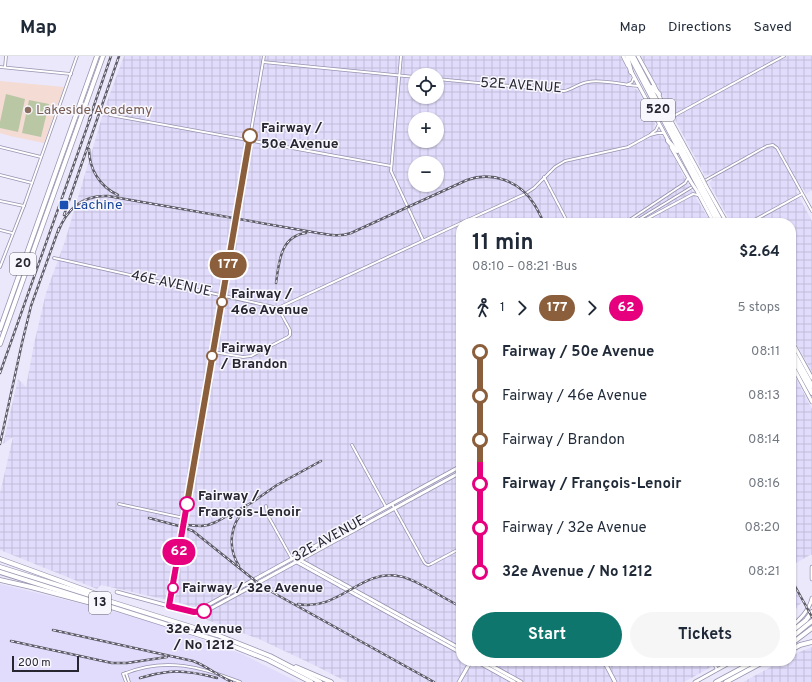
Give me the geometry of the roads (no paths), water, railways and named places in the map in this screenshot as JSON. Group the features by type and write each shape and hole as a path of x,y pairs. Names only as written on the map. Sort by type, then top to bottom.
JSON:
{"highway":[{"name":"20","path":"0,329 97,56"},
{"name":"20","path":"0,344 103,56"},
{"path":"628,56 631,72"},
{"name":"520","path":"628,56 696,179"},
{"name":"520","path":"633,56 696,179 719,218"},
{"path":"643,74 654,90 659,94"},
{"path":"668,141 687,165"},
{"name":"520","path":"701,188 716,218"},
{"path":"796,357 812,386"},
{"path":"796,364 812,393"},
{"path":"0,560 71,584 143,612"},
{"name":"13","path":"0,567 217,635 270,656 320,682"},
{"name":"13","path":"0,572 232,645 268,660 311,682"},
{"path":"0,580 138,616"},
{"path":"796,628 806,620 812,612"},
{"path":"796,634 812,621"},
{"path":"796,640 812,628"},
{"path":"796,647 812,642"},
{"path":"270,656 304,669 331,682"},
{"path":"716,682 746,666"},
{"path":"726,682 755,666"}],"street":[{"path":"5,67 6,56"},
{"path":"0,267 1,259 24,206 77,56"},
{"path":"169,606 264,56"},
{"path":"401,56 391,171 423,240"},
{"path":"623,56 689,177 696,179"},
{"path":"638,56 659,94 696,179 722,218"},
{"path":"670,118 784,56"},
{"path":"263,62 408,77"},
{"path":"0,67 71,74"},
{"path":"627,85 632,82 634,77"},
{"name":"52E AVENUE","path":"444,81 564,91 589,82 639,86"},
{"path":"110,115 391,166"},
{"path":"650,135 656,130 659,124"},
{"path":"472,218 526,194 534,188 555,166 564,160 628,147 650,135 658,132 664,133"},
{"path":"706,180 769,145 774,145 812,211"},
{"path":"0,147 41,157"},
{"path":"0,175 32,183"},
{"path":"544,177 565,218"},
{"path":"632,218 685,183 689,177"},
{"path":"641,218 692,187"},
{"path":"701,188 699,195 711,218"},
{"path":"758,218 802,193"},
{"path":"648,218 694,194 699,195"},
{"path":"0,201 24,206"},
{"path":"212,352 243,357 256,354 288,337 291,333 278,308 456,225"},
{"path":"0,230 13,233"},
{"name":"46E AVENUE","path":"54,258 278,308"},
{"path":"796,349 812,378"},
{"path":"796,372 812,402"},
{"path":"352,445 386,507"},
{"name":"32E AVENUE","path":"198,612 245,584 456,469"},
{"name":"32E AVENUE","path":"117,592 191,612 210,609 456,475"},
{"path":"120,504 184,518"},
{"path":"392,504 426,564 433,564 456,551"},
{"path":"266,506 267,514 292,559 345,586 456,650"},
{"path":"812,567 812,579"},
{"path":"264,574 266,578"},
{"path":"245,584 247,589"},
{"path":"796,622 806,612 810,606 812,598"},
{"path":"439,639 456,647"},
{"path":"127,682 124,673 135,669 165,664 191,666 240,682"},
{"path":"459,682 468,666"},
{"path":"485,666 514,682"},
{"path":"492,666 521,682"},
{"path":"607,666 615,682"},
{"path":"715,666 717,670"},
{"path":"695,682 724,666"}],"railway":[{"path":"89,120 111,56"},
{"path":"64,215 119,56"},
{"path":"0,373 91,116"},
{"path":"89,149 93,170 101,182 112,192 118,195"},
{"path":"58,232 66,216 77,205 91,198 108,196 322,234 343,235 351,233 467,180 486,177 505,180 521,189 534,204 542,218"},
{"path":"0,444 31,306 59,228"},
{"path":"276,283 280,259 286,245 297,235 306,233"},
{"path":"186,525 201,526 216,522 251,503 277,485 321,461"},
{"path":"239,566 233,551 232,536 236,521 246,508"},
{"path":"149,518 193,531 263,587 434,682"},
{"path":"298,604 312,605 325,602 372,579 385,576 398,576 410,579 456,604"},
{"path":"796,588 812,617"},
{"path":"53,630 193,661 232,682"},
{"path":"11,641 112,663 127,663 167,657"},
{"path":"140,678 174,672 193,673 217,678"}],"place":[{"name":"Lakeside Academy","path":"28,110"},
{"name":"Fairway / 50e Avenue","path":"250,136"},
{"name":"Lachine","path":"64,205"},
{"name":"Fairway / 46e Avenue","path":"222,302"},
{"name":"Fairway / Brandon","path":"212,356"},
{"name":"Fairway / François-Lenoir","path":"187,504"},
{"name":"Fairway / 32e Avenue","path":"173,588"},
{"name":"32e Avenue / No 1212","path":"204,611"}]}
